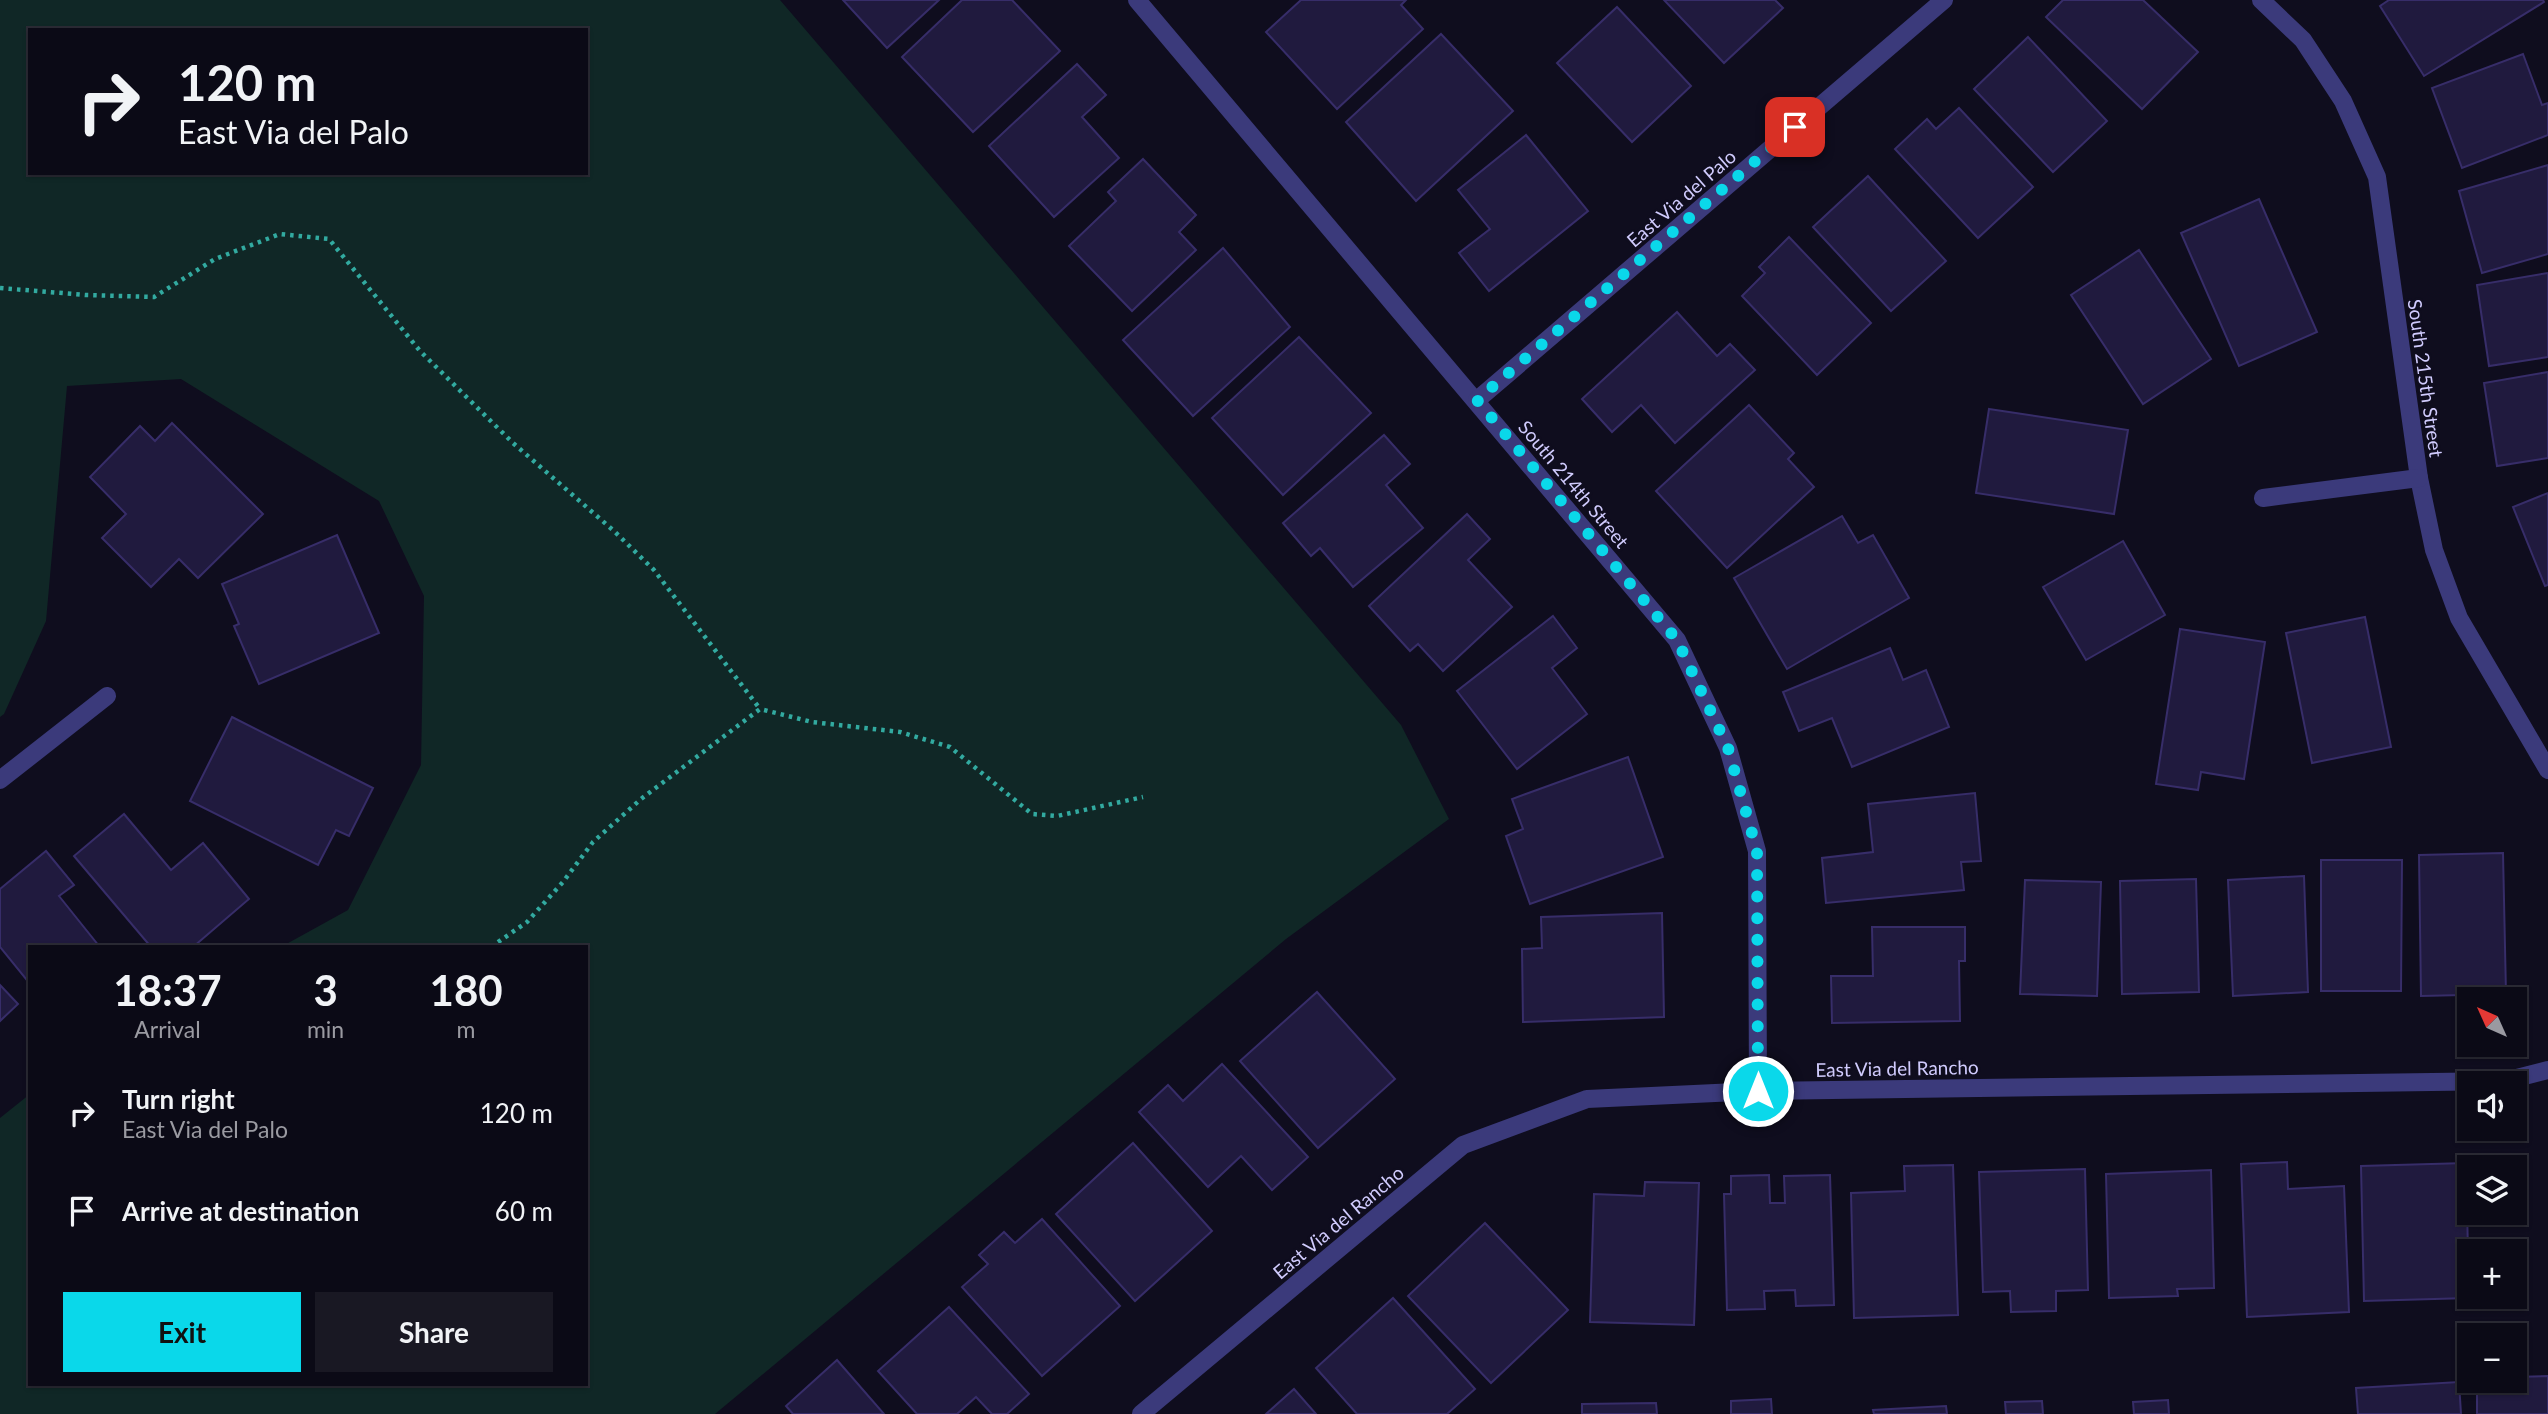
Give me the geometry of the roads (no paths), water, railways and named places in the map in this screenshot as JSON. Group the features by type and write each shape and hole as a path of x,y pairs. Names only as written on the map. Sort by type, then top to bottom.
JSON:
{"street":[{"name":"South 214th Street","path":"1136,0 1477,400 1677,640 1728,748 1757,851 1758,1091"},
{"name":"East Via del Palo","path":"1477,400 1944,0"},
{"name":"South 215th Street","path":"2261,0 2303,40 2343,101 2377,177 2418,478 2434,550 2459,618 2548,771"},
{"path":"2263,498 2418,478"},
{"path":"0,780 107,696"},
{"name":"East Via del Rancho","path":"1142,1414 1463,1145 1587,1099 1758,1091 2505,1082 2548,1070"}]}
